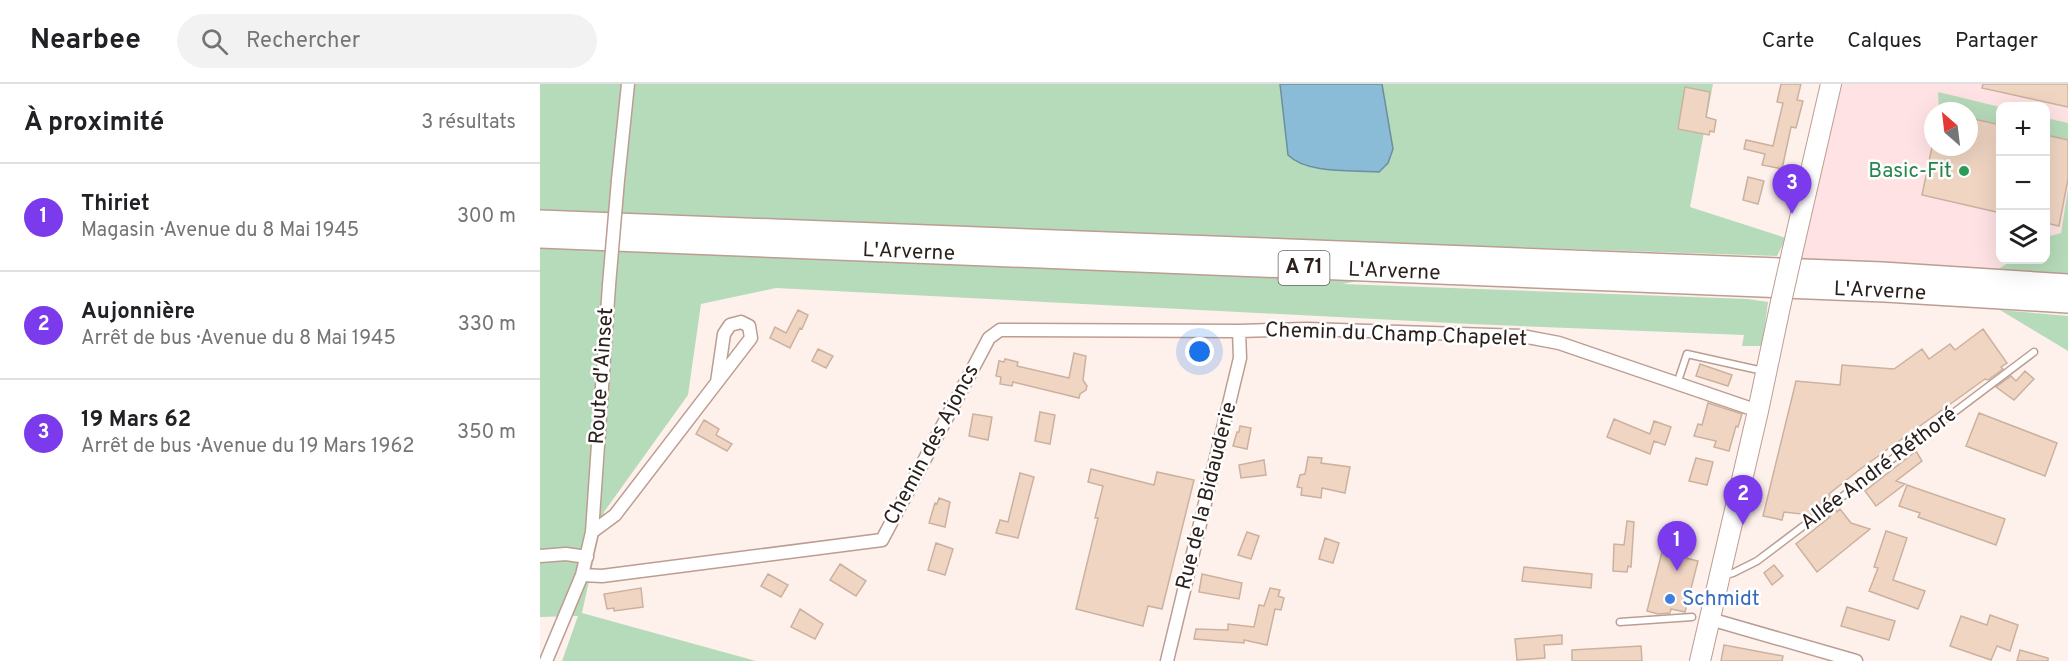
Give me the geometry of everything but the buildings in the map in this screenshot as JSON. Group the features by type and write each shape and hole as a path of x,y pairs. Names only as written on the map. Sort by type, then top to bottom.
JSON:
{"highway":[{"name":"L'Arverne","path":"540,221 1882,273 2068,285"},
{"name":"L'Arverne","path":"540,237 1827,289 2068,302"}],"main road":[{"path":"1700,661 1701,618 1719,577 1831,84"}],"street":[{"name":"Route d'Ainset","path":"546,661 582,575 592,532 609,285 628,84"},
{"name":"Chemin du Champ Chapelet","path":"1239,331 1307,329 1522,336 1559,343 1758,411"},
{"name":"Chemin des Ajoncs","path":"582,575 602,576 882,540 988,338 1000,330 1239,331"},
{"name":"Rue de la Bidauderie","path":"1167,661 1240,358 1239,331"},
{"path":"592,532 615,515 717,382"},
{"path":"540,556 566,554 587,557"},
{"path":"1701,618 1856,661"}],"lane":[{"name":"Allée André Réthoré","path":"1719,577 1757,561 2034,352"},
{"path":"1677,384 1687,354 1766,371"},
{"path":"1620,622 1701,618"}],"shaded area":[{"path":"1842,84 2068,84 2068,234 2050,236 2050,102 1996,102 1996,264 2006,264 1994,272 1800,261"}],"green space":[{"path":"540,84 1713,84 1690,207 1786,238 1777,256 1510,247 1343,284 1747,299 1768,302 1762,346 1742,346 1744,335 1471,324 776,288 701,304 688,395 604,512 582,613 756,661 562,661 578,616 540,617"},
{"path":"1938,92 1996,106 1996,124 1978,120 1978,102 1939,102"},
{"path":"2050,119 2068,123 2068,140 2050,136"},
{"path":"2068,189 2068,275 1994,272 2006,264 2050,264 2050,236 2061,233"},
{"path":"2000,310 2068,316 2068,351"}],"water":[{"path":"1280,84 1382,84 1393,149 1388,163 1379,172 1330,170 1296,161 1288,155"}],"place":[{"name":"Basic-Fit","path":"1964,171"},
{"name":"19 Mars 62","path":"1792,214"},
{"name":"Aujonnière","path":"1743,525"},
{"name":"Thiriet","path":"1677,571"},
{"name":"Schmidt","path":"1670,599"}]}
